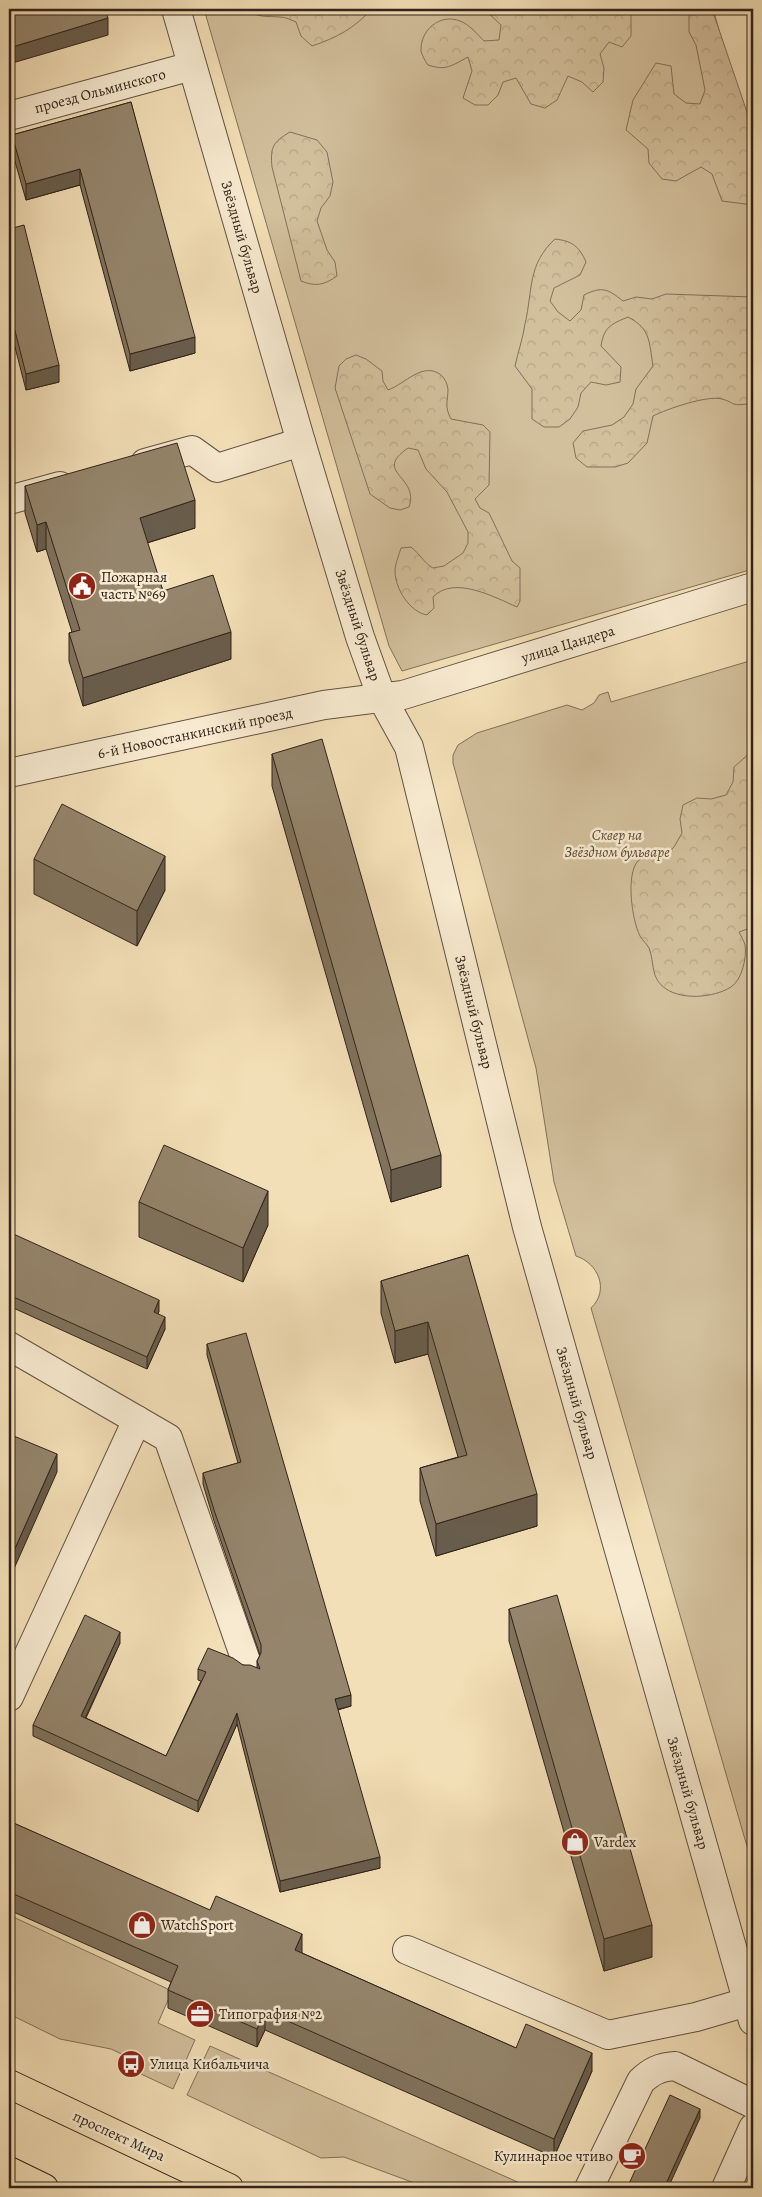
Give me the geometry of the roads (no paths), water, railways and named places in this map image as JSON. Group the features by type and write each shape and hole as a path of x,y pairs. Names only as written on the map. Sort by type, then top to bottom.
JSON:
{"main road":[{"name":"проспект Мира","path":"9,2084 229,2188"},
{"path":"9,2172 44,2188"}],"street":[{"name":"Звёздный бульвар","path":"176,9 301,442 360,637 382,698 409,747 527,1227 750,2012"},
{"name":"проезд Ольминского","path":"9,116 192,66"},
{"path":"119,470 192,450 217,468 301,442"},
{"path":"9,500 82,480"},
{"name":"улица Цандера","path":"382,698 404,695 753,588"},
{"name":"6-й Новоостанкинский проезд","path":"9,773 324,705 382,698"},
{"path":"9,1346 168,1438 246,1661"},
{"path":"9,1697 137,1420"},
{"path":"407,1950 608,2035 696,2017 750,2012"},
{"path":"589,2188 641,2081 652,2071 663,2066 680,2067 753,2104"},
{"path":"726,2188 753,2128"}],"place":[{"name":"Пожарная часть №69","path":"82,586"},
{"name":"Vardex","path":"575,1842"},
{"name":"WatchSport","path":"142,1925"},
{"name":"Типография №2","path":"200,2014"},
{"name":"Улица Кибальчича","path":"131,2064"},
{"name":"Кулинарное чтиво","path":"632,2156"}],"park label":[{"name":"Сквер на Звёздном бульваре","path":"617,844"}]}
